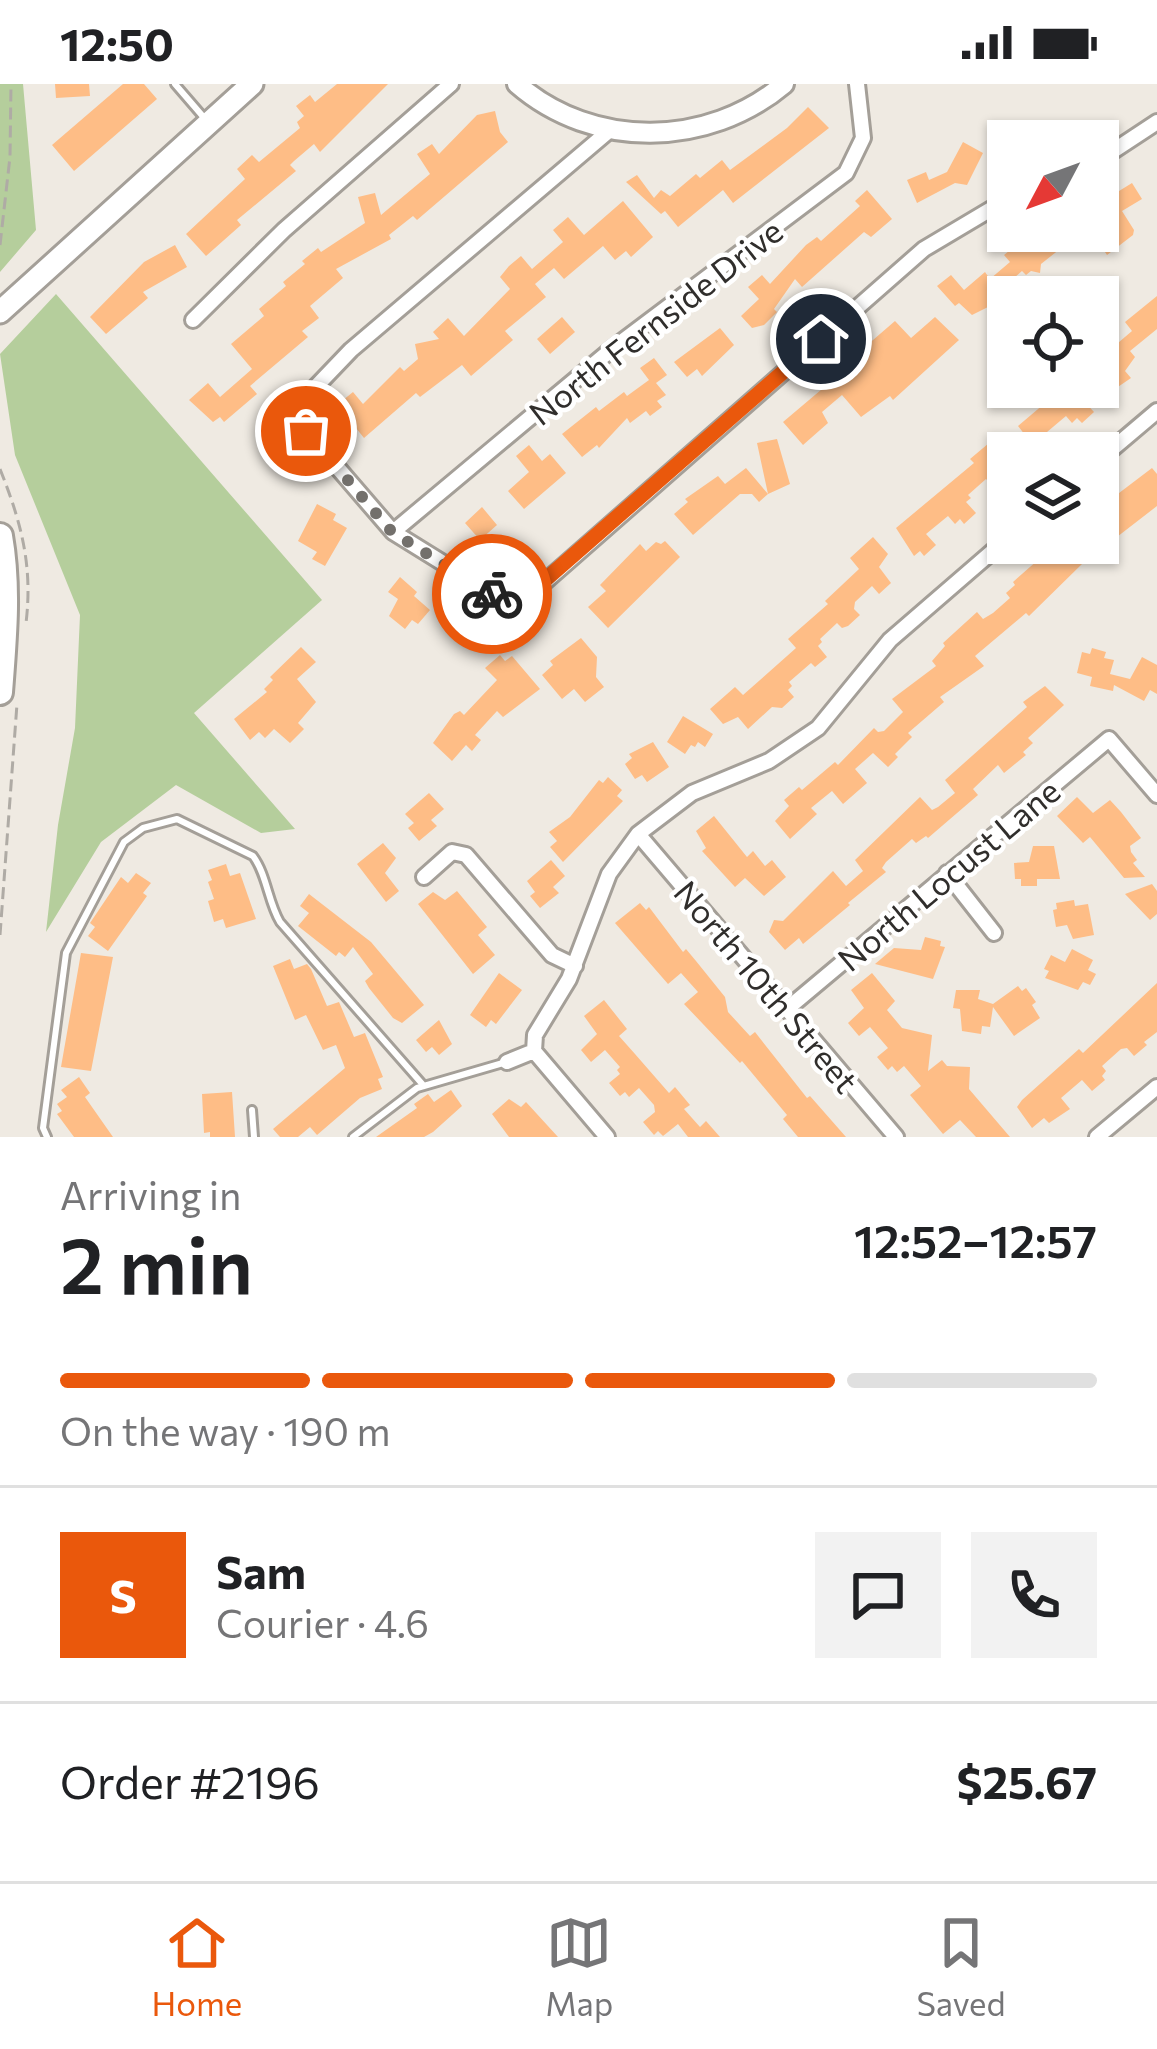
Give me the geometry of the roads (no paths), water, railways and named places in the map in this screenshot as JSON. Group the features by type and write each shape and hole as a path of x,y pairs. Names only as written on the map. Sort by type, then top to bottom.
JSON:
{"highway":[{"path":"0,536 5,624 0,692"}],"main road":[{"path":"0,312 252,84"}],"street":[{"path":"193,320 284,230 451,84"},
{"path":"517,84 552,108 610,130 648,134 698,128 752,107 784,84"},
{"name":"North Fernside Drive","path":"392,532 612,350 846,173 863,138 857,84"},
{"path":"1119,147 1157,122"},
{"path":"514,607 392,532 314,441 301,419 302,408 316,384 610,130"},
{"path":"482,638 924,249 987,212"},
{"path":"1119,443 1157,410"},
{"path":"533,1051 536,1035 574,966 609,874 638,834 692,793 769,761 818,728 890,640 987,556"},
{"name":"North Locust Lane","path":"788,1009 1109,739 1157,795"},
{"name":"North 10th Street","path":"638,834 896,1137"},
{"path":"424,877 452,852 466,855 552,955 574,966"},
{"path":"947,873 994,933"},
{"path":"507,1062 533,1051"},
{"path":"533,1051 607,1137"},
{"path":"1097,1137 1157,1087"}],"lane":[{"path":"175,84 208,122"},
{"path":"47,1137 44,1128 66,952 124,842 163,820 177,819 254,856 280,922 424,1086"},
{"path":"353,1137 424,1086 507,1062"},
{"path":"252,1110 254,1137"}]}
